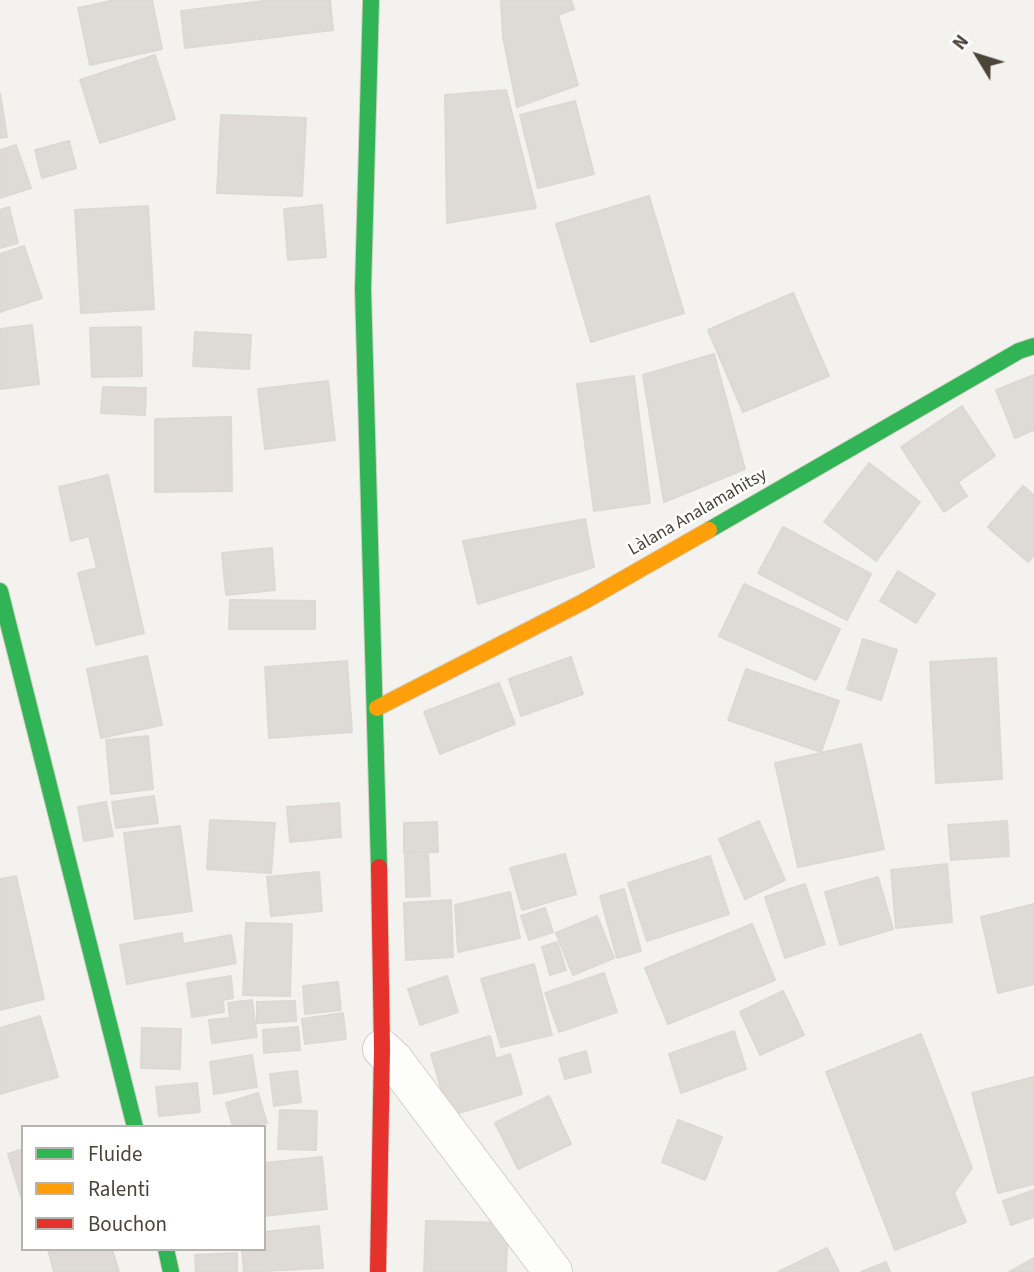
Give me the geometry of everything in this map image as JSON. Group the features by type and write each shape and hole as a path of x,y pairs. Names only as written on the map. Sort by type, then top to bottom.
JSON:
{"main road":[{"path":"370,0 363,289 377,708 382,1048 378,1272"},
{"name":"Làlana Analamahitsy","path":"377,708 583,602 1019,351 1034,346"},
{"path":"0,591 134,1125"},
{"path":"166,1251 171,1272"}],"street":[{"path":"382,1048 553,1272"}],"building":[{"path":"115,0 152,0 162,49 90,65 78,8"},
{"path":"271,0 330,0 333,30 185,48 181,11"},
{"path":"501,0 571,0 574,9 558,15 578,85 517,107 503,37"},
{"path":"155,55 175,119 100,143 80,80"},
{"path":"506,90 536,208 447,223 445,95"},
{"path":"0,93 7,137 0,138"},
{"path":"575,101 594,174 538,188 520,115"},
{"path":"221,115 306,118 302,196 217,193"},
{"path":"69,141 76,168 42,178 35,150"},
{"path":"16,145 31,188 0,198 0,150"},
{"path":"649,196 684,313 591,342 556,224"},
{"path":"322,205 326,257 288,260 284,209"},
{"path":"148,206 154,309 81,313 75,210"},
{"path":"9,207 18,243 0,248 0,210"},
{"path":"24,246 42,298 0,312 0,254"},
{"path":"793,293 829,376 743,412 708,330"},
{"path":"32,325 39,384 0,389 0,329"},
{"path":"141,327 142,376 92,377 90,328"},
{"path":"195,332 251,335 249,369 193,366"},
{"path":"714,354 745,469 664,502 643,375"},
{"path":"1034,375 1034,430 1015,438 996,390"},
{"path":"634,376 650,503 594,511 577,384"},
{"path":"328,381 335,440 265,449 258,389"},
{"path":"103,387 146,388 145,415 101,413"},
{"path":"962,406 995,456 958,482 967,496 944,512 901,447"},
{"path":"231,417 232,491 155,492 155,419"},
{"path":"869,463 920,502 876,561 824,522"},
{"path":"108,475 144,633 96,645 78,573 97,568 89,536 71,541 59,487"},
{"path":"1023,486 1034,495 1034,555 1028,562 988,527"},
{"path":"585,519 594,567 478,604 463,541"},
{"path":"783,527 871,574 847,620 758,573"},
{"path":"272,548 275,590 226,595 222,553"},
{"path":"898,571 935,594 916,623 880,601"},
{"path":"744,584 840,629 816,680 719,636"},
{"path":"230,600 315,601 315,629 229,629"},
{"path":"863,639 897,650 881,700 847,689"},
{"path":"147,656 162,725 101,738 87,669"},
{"path":"571,657 583,694 521,716 509,679"},
{"path":"996,658 1002,779 936,783 930,662"},
{"path":"347,661 352,732 269,738 265,667"},
{"path":"746,669 839,701 821,752 728,720"},
{"path":"499,683 515,724 440,754 424,712"},
{"path":"148,736 153,789 111,794 106,740"},
{"path":"861,744 884,849 798,867 775,763"},
{"path":"154,796 158,823 116,828 112,802"},
{"path":"106,802 113,836 84,841 78,807"},
{"path":"339,803 341,837 290,842 287,807"},
{"path":"210,820 275,823 271,873 207,869"},
{"path":"759,821 785,880 745,899 719,839"},
{"path":"1007,821 1009,856 951,860 948,825"},
{"path":"437,822 438,852 404,853 404,823"},
{"path":"180,826 192,911 135,919 124,833"},
{"path":"428,853 430,896 406,897 405,854"},
{"path":"565,854 576,894 522,910 510,868"},
{"path":"710,856 729,914 647,941 628,883"},
{"path":"947,864 952,922 896,928 891,870"},
{"path":"319,872 322,911 271,916 267,877"},
{"path":"16,876 44,999 0,1010 0,879"},
{"path":"878,877 893,929 840,945 825,892"},
{"path":"805,884 825,944 785,958 765,897"},
{"path":"624,889 641,951 617,958 600,896"},
{"path":"510,892 520,938 458,952 455,905"},
{"path":"451,900 453,957 406,960 404,903"},
{"path":"1034,904 1034,984 998,993 981,917"},
{"path":"545,908 553,932 529,940 521,916"},
{"path":"597,916 614,958 573,975 556,933"},
{"path":"246,923 292,924 290,996 243,995"},
{"path":"752,924 775,980 668,1024 645,968"},
{"path":"182,933 183,944 231,935 236,963 127,984 120,945"},
{"path":"557,942 566,970 550,975 542,947"},
{"path":"534,964 552,1035 501,1047 481,979"},
{"path":"604,973 617,1012 559,1032 545,993"},
{"path":"231,976 233,998 223,1000 224,1012 192,1017 187,983"},
{"path":"447,976 458,1012 420,1025 408,989"},
{"path":"338,982 341,1010 305,1014 303,986"},
{"path":"783,991 804,1035 760,1055 740,1012"},
{"path":"252,1000 257,1037 212,1043 209,1020 230,1018 228,1003"},
{"path":"295,1001 296,1021 257,1023 257,1002"},
{"path":"343,1013 346,1039 305,1044 302,1019"},
{"path":"40,1016 58,1077 0,1094 0,1028"},
{"path":"298,1027 300,1050 264,1053 263,1030"},
{"path":"142,1028 181,1029 180,1069 141,1068"},
{"path":"734,1031 746,1069 681,1093 669,1054"},
{"path":"921,1034 972,1168 954,1193 966,1222 895,1250 826,1072"},
{"path":"490,1036 496,1059 510,1054 522,1094 449,1116 431,1054"},
{"path":"586,1051 591,1072 565,1079 559,1059"},
{"path":"252,1055 257,1087 214,1094 210,1062"},
{"path":"297,1071 301,1102 274,1106 270,1074"},
{"path":"1034,1077 1034,1184 998,1193 972,1093"},
{"path":"197,1083 200,1112 159,1116 156,1087"},
{"path":"258,1093 267,1123 232,1125 226,1103"},
{"path":"549,1096 571,1144 518,1169 495,1123"},
{"path":"280,1110 317,1111 316,1150 278,1149"},
{"path":"678,1120 722,1137 705,1180 662,1162"},
{"path":"21,1150 21,1196 8,1154"},
{"path":"322,1157 327,1209 266,1216 266,1163"},
{"path":"1034,1190 1034,1217 1011,1225 1003,1201"},
{"path":"426,1221 508,1223 506,1272 424,1272"},
{"path":"319,1226 323,1268 244,1272 242,1251 266,1251 266,1232"},
{"path":"827,1248 839,1272 778,1272"},
{"path":"49,1251 113,1251 119,1272 54,1272"},
{"path":"237,1253 237,1272 196,1272 195,1255"},
{"path":"1034,1258 1034,1272 1009,1272"},
{"path":"886,1262 890,1272 861,1272"}],"traffic: fast":[{"path":"371,0 363,289 379,867"},
{"path":"709,530 1019,351 1034,346"},
{"path":"0,591 134,1125"},
{"path":"166,1251 171,1272"}],"traffic: slow":[{"path":"377,708 583,602 709,530"}],"traffic: jam":[{"path":"378,1272 382,1049 379,867"}]}
